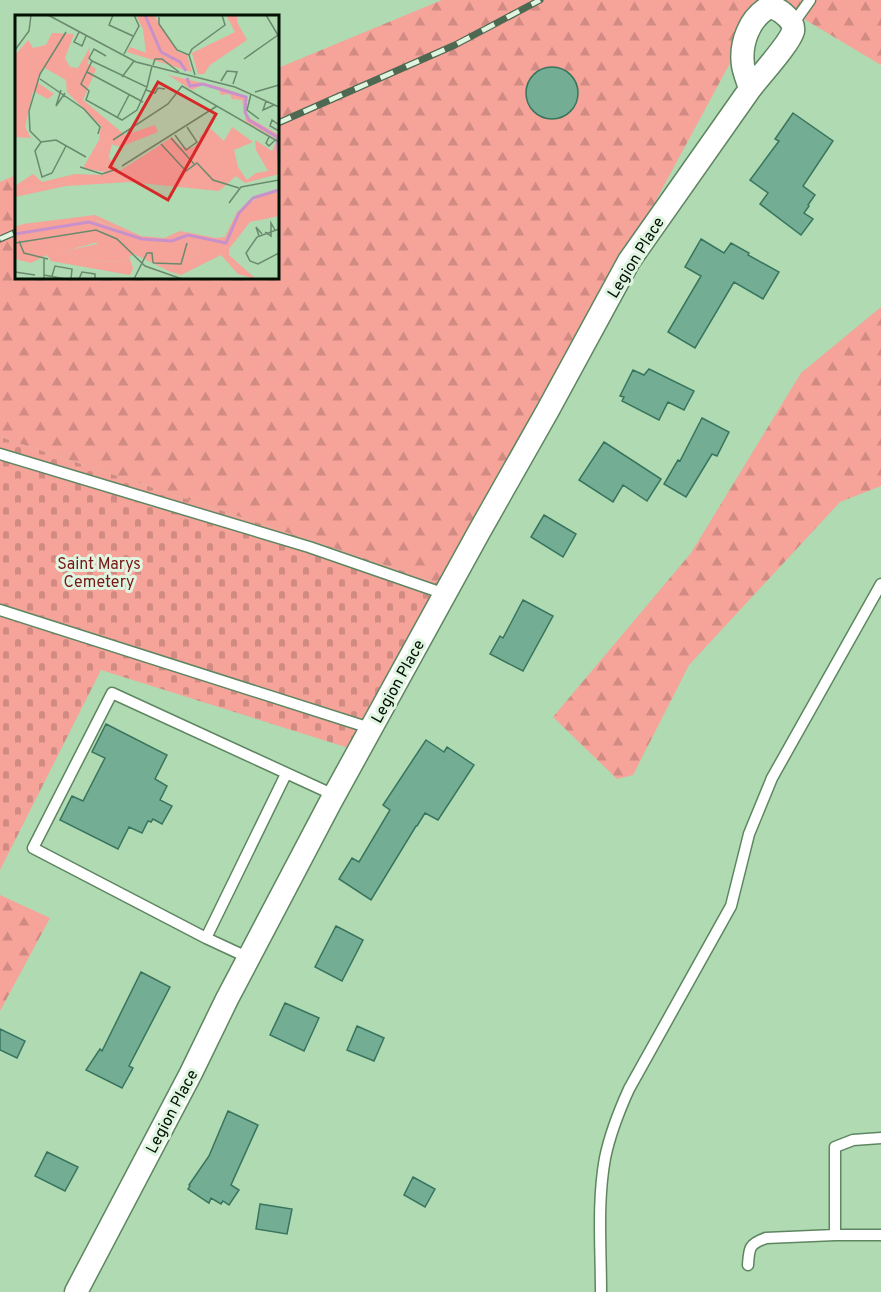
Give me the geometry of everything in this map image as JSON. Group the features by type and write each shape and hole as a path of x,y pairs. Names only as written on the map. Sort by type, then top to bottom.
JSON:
{"street":[{"path":"750,89 743,65 744,45 751,24 761,11 769,7 776,8 793,24"},
{"name":"Legion Place","path":"76,1292 334,795 629,261 750,89 788,42 793,32 793,24"}],"lane":[{"path":"793,24 810,0"},
{"path":"0,454 309,547 445,594"},
{"path":"601,1292 601,1217 604,1169 617,1114 731,906 748,834 772,778 881,584"},
{"path":"0,610 370,729"},
{"path":"249,958 33,848 112,693 334,795"},
{"path":"206,938 286,774"},
{"path":"835,1235 835,1147 853,1140 881,1138"},
{"path":"748,1265 748,1250 755,1242 766,1238 881,1235"}],"green space":[{"path":"442,0 764,0 448,586 0,437 0,182 15,175 15,279 279,279 279,68"},
{"path":"772,0 881,0 881,65"},
{"path":"881,307 881,486 840,502 689,665 633,775 617,779 553,717 691,553 801,373"},
{"name":"Saint Marys Cemetery","path":"0,437 448,586 355,750 101,670 0,870"},
{"path":"0,895 50,918 0,1011"}],"building":[{"path":"547,67 557,67 571,74 578,93 571,112 557,119 547,119 537,115 530,108 526,98 526,88 530,78 537,71"},
{"path":"793,113 833,141 803,186 815,195 804,213 813,219 801,235 760,204 768,193 750,180 779,141 775,139"},
{"path":"701,239 724,253 731,243 779,272 763,299 734,282 695,348 668,332 701,276 685,267"},
{"path":"649,369 694,391 684,410 668,402 659,420 622,401 624,397 620,396 633,370 644,375"},
{"path":"702,418 729,432 717,456 712,454 686,497 664,484 678,460 680,461"},
{"path":"604,442 661,479 647,501 623,485 613,502 579,480"},
{"path":"544,515 576,534 563,557 531,537"},
{"path":"523,600 553,616 523,671 490,654 500,636 503,638"},
{"path":"106,724 167,755 155,779 167,786 160,800 172,806 162,824 153,819 151,822 148,821 142,833 129,827 118,849 60,820 72,796 83,801 105,758 92,752"},
{"path":"426,740 444,752 447,747 474,765 438,820 425,813 371,900 339,879 352,858 359,862 390,810 383,805"},
{"path":"336,926 363,940 342,981 315,967"},
{"path":"141,972 170,987 129,1066 133,1068 122,1088 86,1070 100,1049 102,1051"},
{"path":"285,1003 319,1018 304,1051 270,1035"},
{"path":"357,1026 384,1038 374,1061 347,1050"},
{"path":"0,1029 25,1041 17,1058 0,1050"},
{"path":"228,1111 258,1125 231,1185 239,1190 229,1205 223,1201 221,1204 211,1198 209,1203 188,1189 209,1156"},
{"path":"47,1152 78,1167 65,1191 35,1176"},
{"path":"413,1177 435,1189 425,1207 404,1195"},
{"path":"260,1204 292,1209 287,1234 256,1229"}],"railway":[{"path":"279,123 455,45 540,0"},
{"path":"0,239 15,232"}]}
